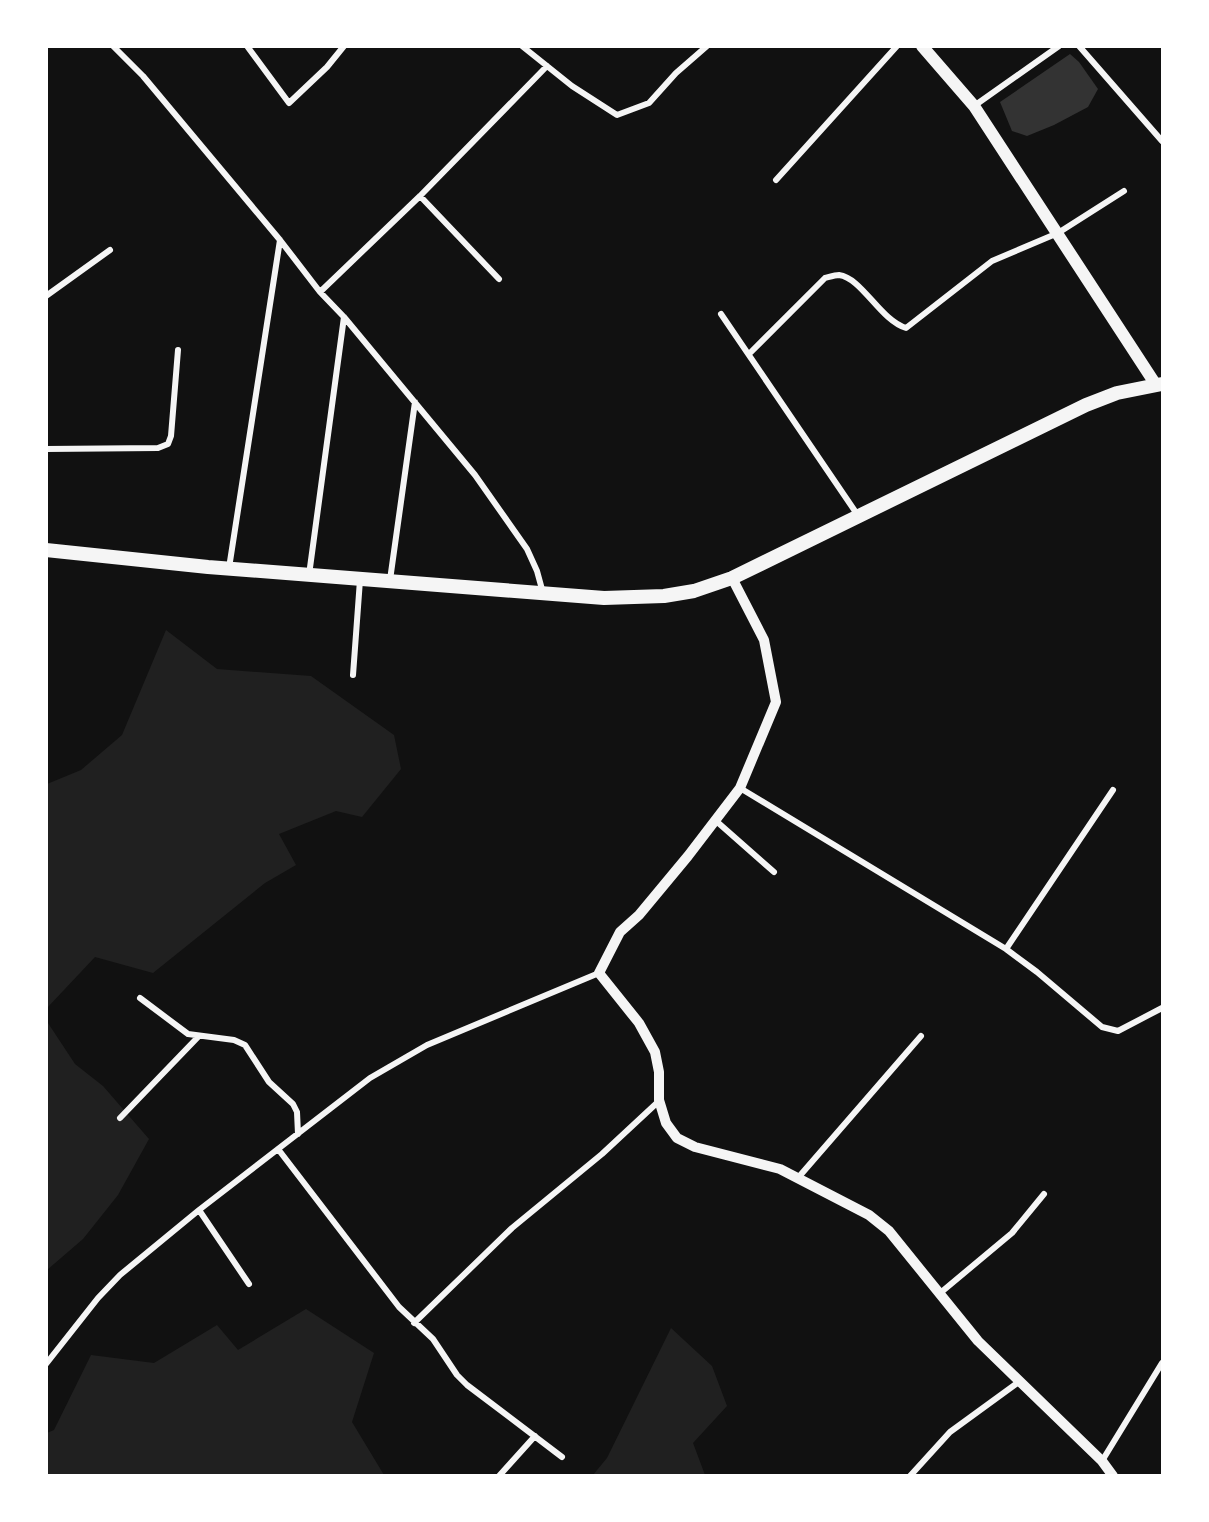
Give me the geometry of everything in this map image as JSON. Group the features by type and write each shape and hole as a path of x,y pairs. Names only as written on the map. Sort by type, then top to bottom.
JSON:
{"highway":[{"path":"46,550 390,582 604,598 637,598 694,591 732,578 859,518 1086,405 1117,393 1159,384"}],"main road":[{"path":"922,46 974,106 1159,384"}],"street":[{"path":"113,46 143,76 475,476 533,561 543,594"},
{"path":"247,46 289,103 327,67 344,46"},
{"path":"522,46 572,86 617,115 648,103 676,73 707,46"},
{"path":"776,180 897,46"},
{"path":"974,106 1059,46"},
{"path":"1079,46 1162,141"},
{"path":"321,292 420,196 547,66"},
{"path":"749,354 825,278 838,275 851,280 889,319 906,327 992,261 1058,233 1124,191"},
{"path":"420,196 499,279"},
{"path":"229,568 280,240"},
{"path":"46,296 111,250"},
{"path":"721,314 859,518"},
{"path":"309,575 344,317"},
{"path":"46,449 158,448 168,444 171,436 178,350"},
{"path":"390,582 415,402"},
{"path":"46,1364 98,1298 120,1275 199,1210 370,1078 417,1050 599,973 620,932 639,915 740,788 777,702 764,640 732,578"},
{"path":"352,675 360,579"},
{"path":"740,788 1006,949 1102,1027 1118,1031 1162,1008"},
{"path":"1006,949 1113,790"},
{"path":"715,820 774,872"},
{"path":"599,973 639,1023 655,1052 659,1072 660,1100 666,1123 677,1138 695,1147 780,1169 869,1215 889,1231 978,1341 1102,1461 1113,1476"},
{"path":"140,998 184,1032 234,1040 245,1045 269,1082 293,1104 297,1113 298,1134"},
{"path":"120,1118 199,1036"},
{"path":"796,1179 921,1036"},
{"path":"414,1323 523,1217 602,1154 660,1100"},
{"path":"278,1149 394,1302 433,1339 457,1375 562,1457"},
{"path":"939,1294 1012,1233 1044,1194"},
{"path":"199,1210 249,1284"},
{"path":"1102,1461 1162,1363"},
{"path":"909,1476 950,1432 1021,1381"},
{"path":"499,1476 535,1436"}],"shaded area":[{"path":"1070,54 1079,62 1098,89 1088,107 1027,136 1012,131 1000,102"},
{"path":"166,630 217,669 311,676 394,735 401,769 362,817 336,811 279,834 296,865 265,883 153,973 95,957 47,1008 47,784 81,770 122,735"},
{"path":"46,1020 75,1064 103,1086 149,1139 118,1195 83,1239 47,1270"},
{"path":"306,1309 374,1353 352,1422 384,1475 47,1475 47,1433 54,1430 91,1355 154,1363 217,1325 238,1350"},
{"path":"671,1328 712,1366 727,1406 693,1443 705,1475 593,1475 607,1458"}]}
